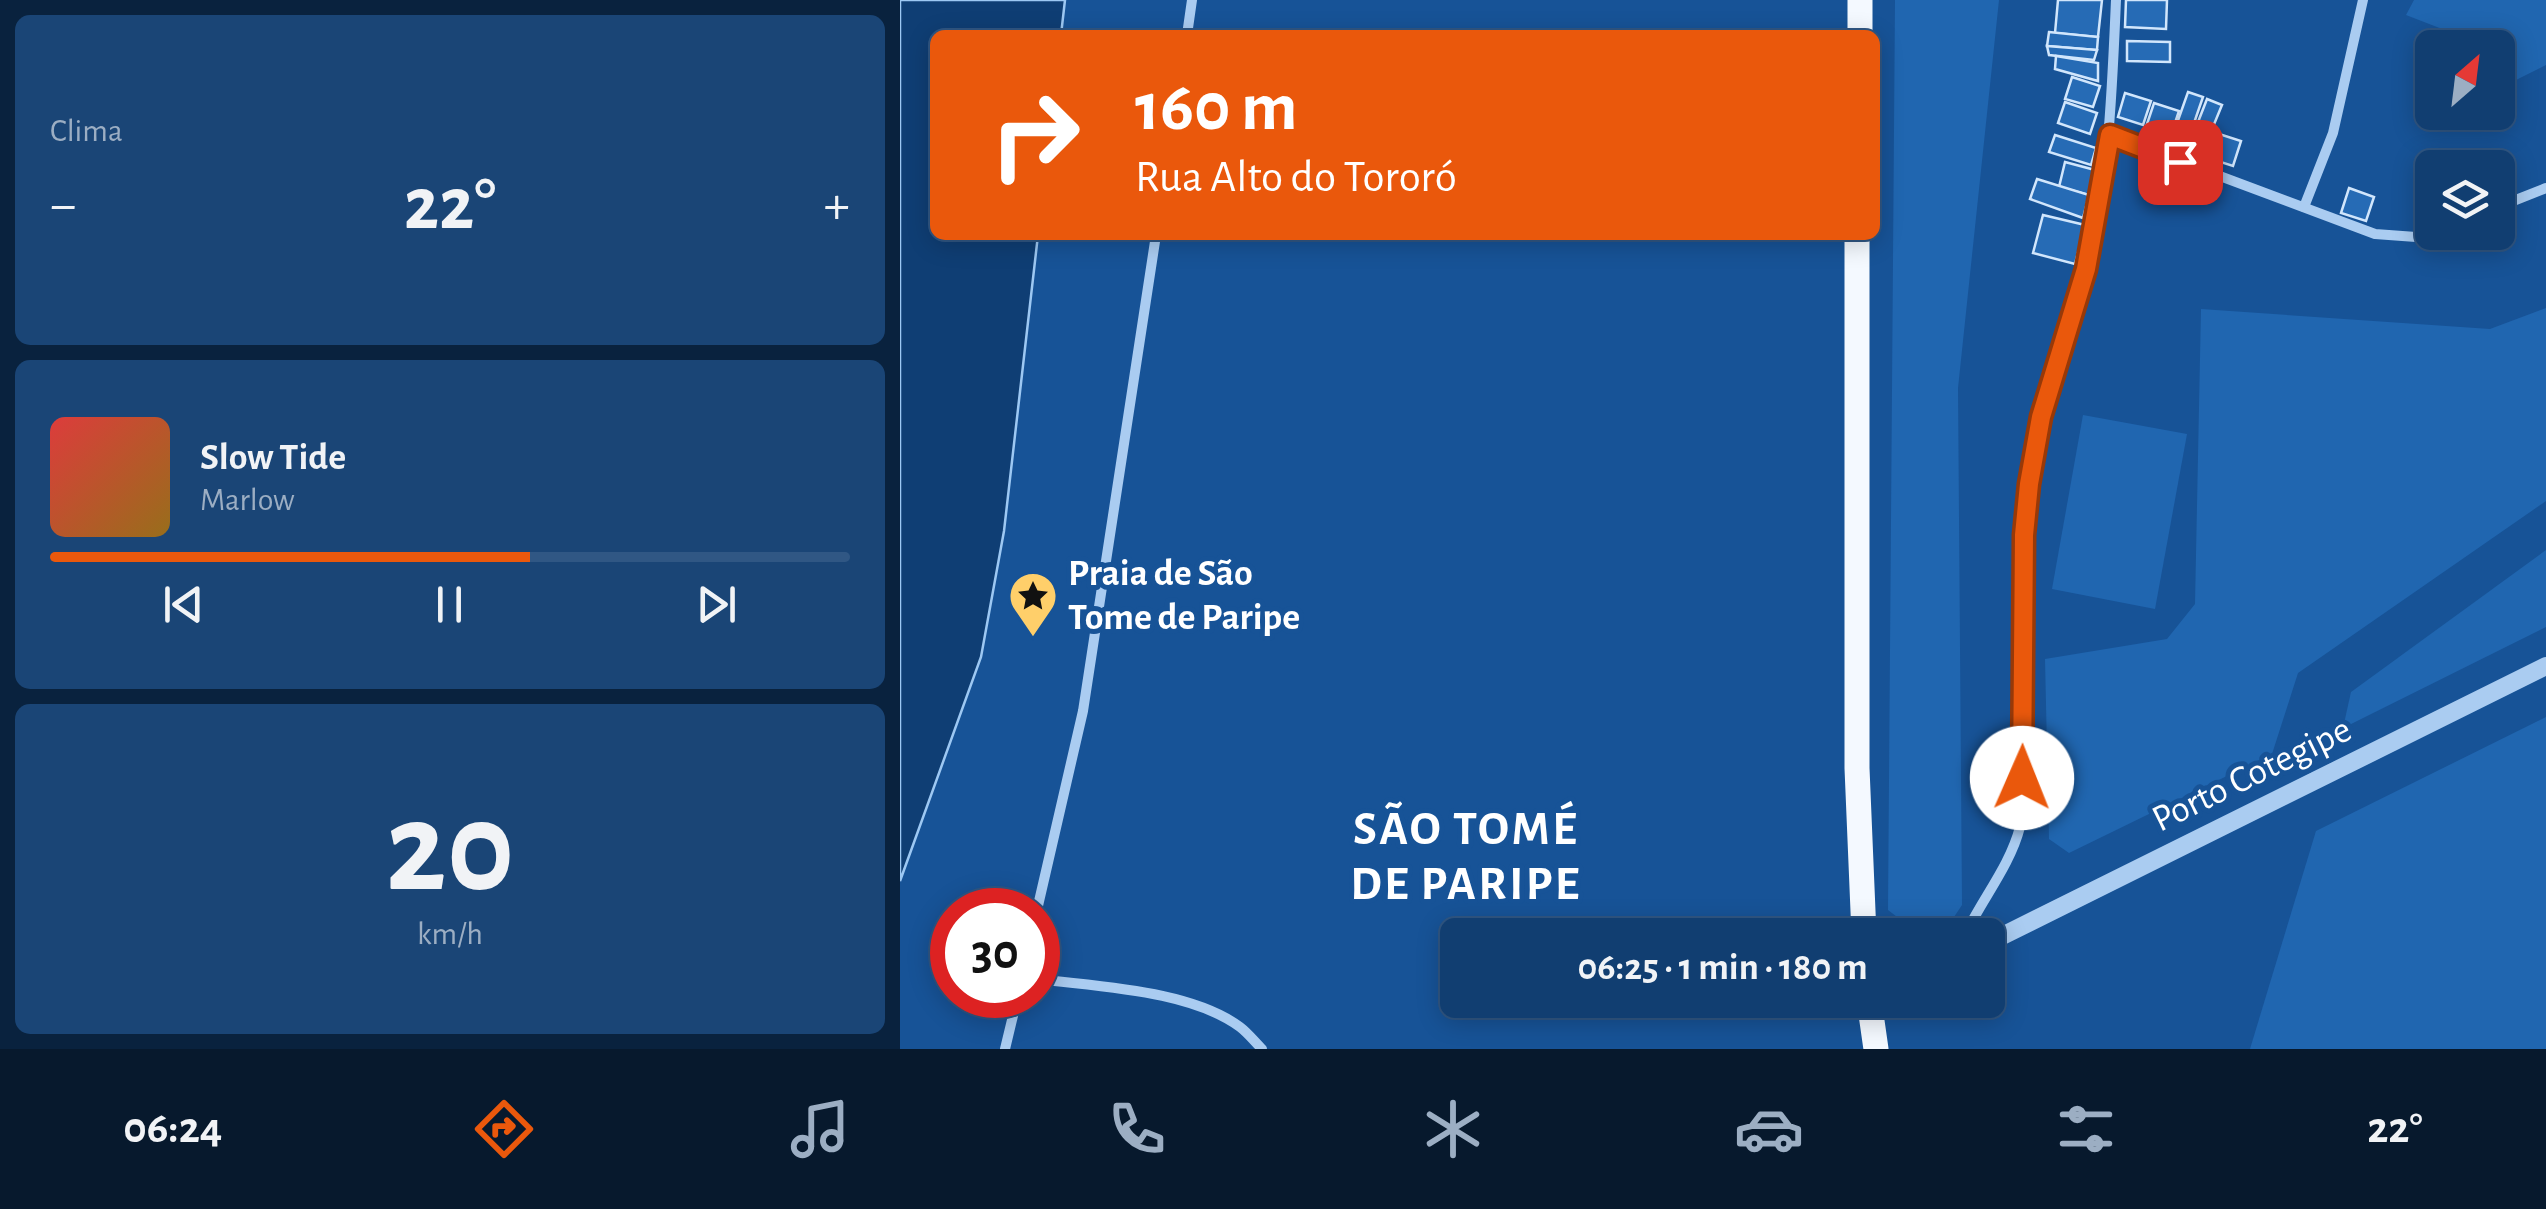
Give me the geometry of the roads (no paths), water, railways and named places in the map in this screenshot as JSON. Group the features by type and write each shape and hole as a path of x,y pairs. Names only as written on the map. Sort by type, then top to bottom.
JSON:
{"main road":[{"path":"1857,240 1857,768 1863,918"},
{"path":"1872,1018 1876,1049"}],"street":[{"path":"1188,30 1192,0"},
{"path":"1973,918 1994,885 2020,826 2024,535 2029,484 2041,417 2086,269 2110,135 2116,0"},
{"path":"2304,207 2332,133 2363,0"},
{"path":"2110,135 2375,234 2415,237"},
{"path":"2515,200 2546,188"},
{"path":"1042,888 1083,711 1155,240"},
{"name":"Porto Cotegipe","path":"2005,935 2546,666"},
{"path":"1060,982 1124,990 1206,1009 1241,1027 1262,1049"},
{"path":"1005,1049 1012,1018"}],"place":[{"name":"Praia de São Tome de Paripe","path":"1033,638"}],"district":[{"name":"SÃO TOMÉ DE PARIPE","path":"1466,858"}]}
